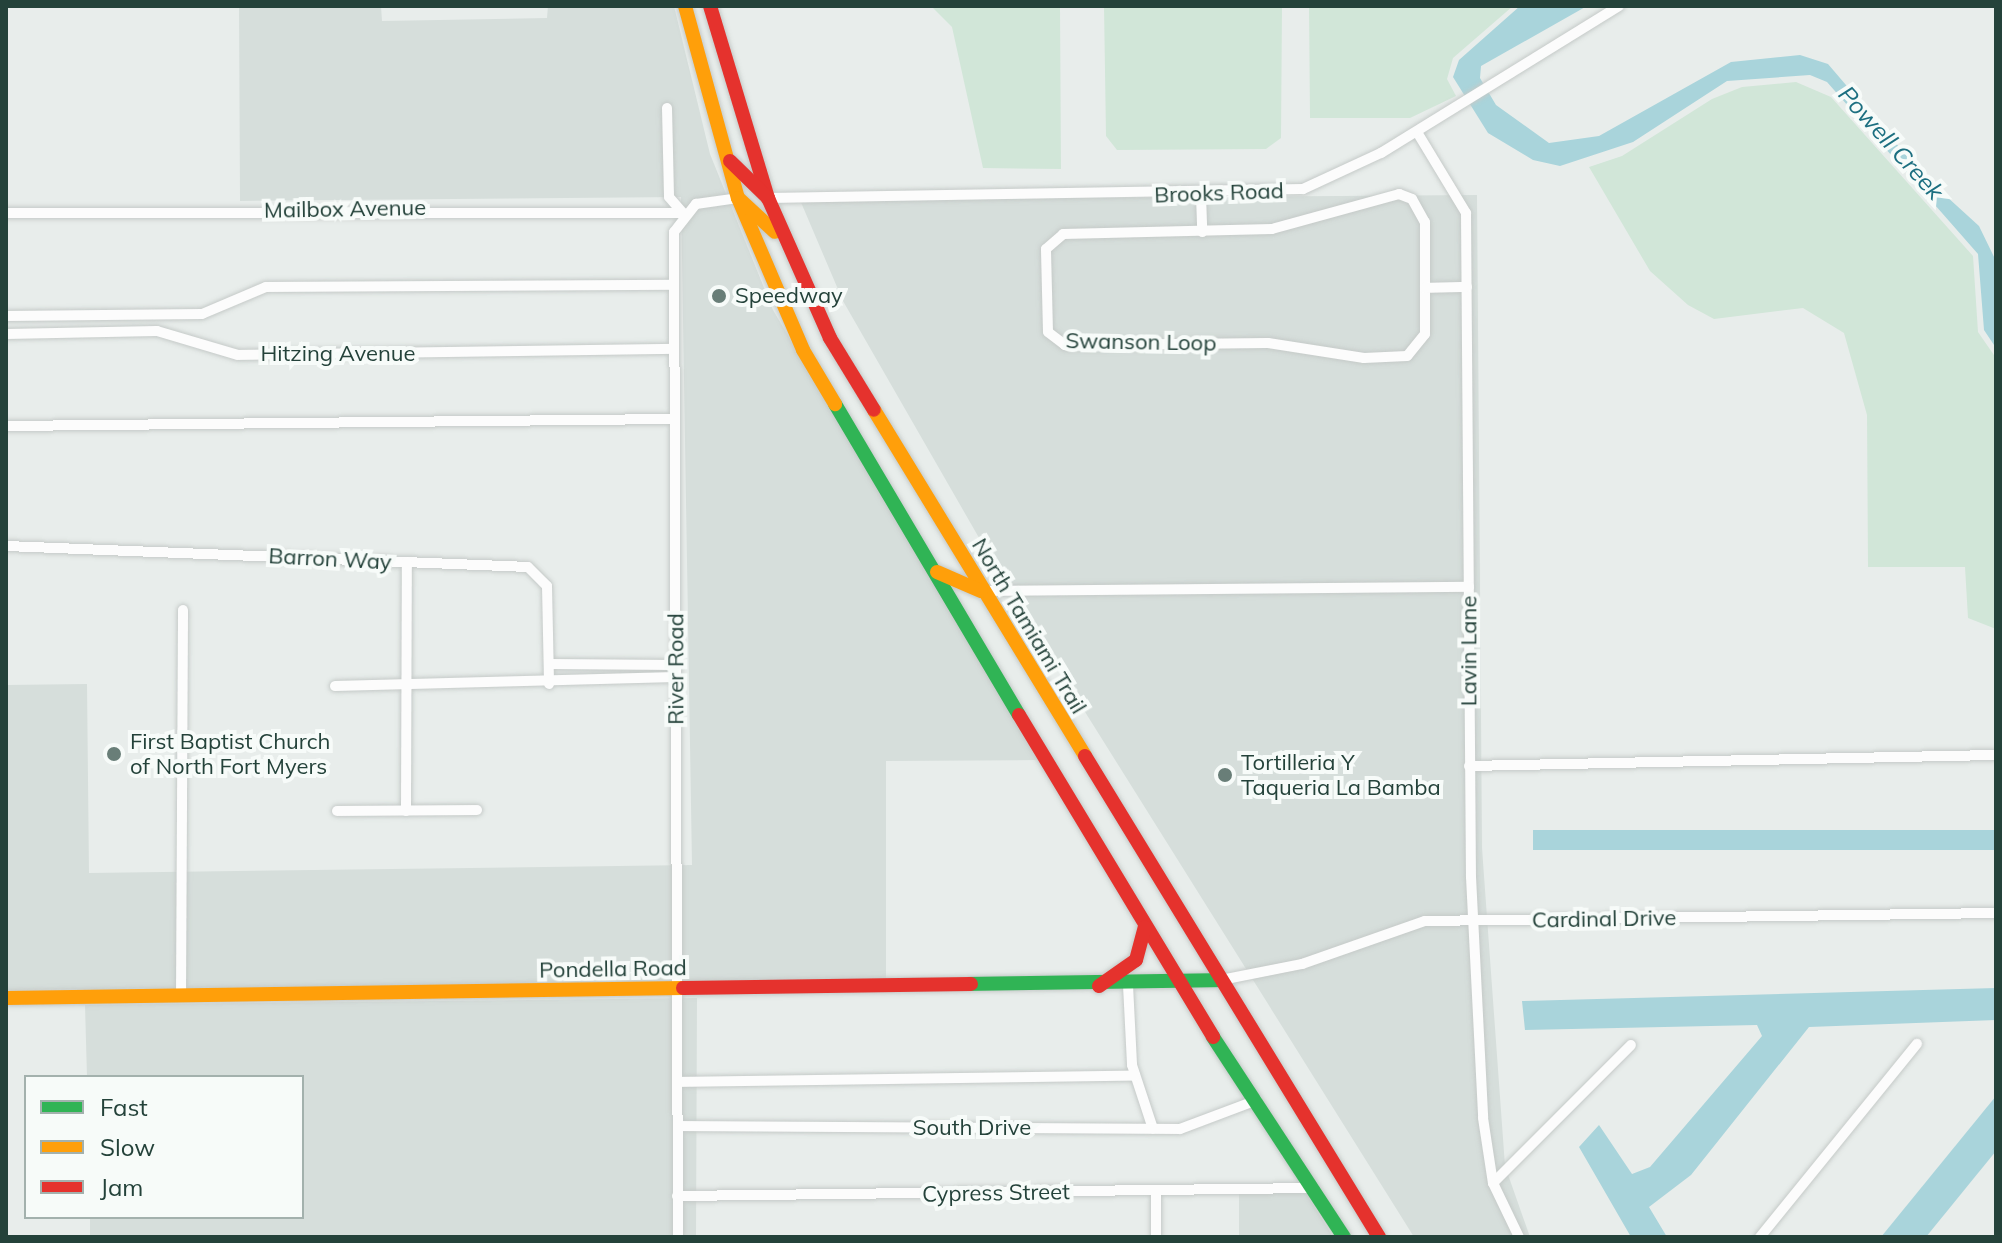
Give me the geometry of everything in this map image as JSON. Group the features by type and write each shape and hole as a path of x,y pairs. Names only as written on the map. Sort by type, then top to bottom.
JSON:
{"main road":[{"path":"685,6 722,150 738,198 803,350 1179,985 1259,1099 1344,1237"},
{"name":"North Tamiami Trail","path":"710,6 768,198 830,338 981,591 1379,1237"},
{"path":"722,150 768,198"},
{"path":"738,198 760,211 789,248"},
{"path":"930,566 956,585 981,591"},
{"path":"1099,986 1136,960 1145,927"},
{"name":"Pondella Road","path":"6,998 1179,985 1221,980"}],"street":[{"name":"Brooks Road","path":"768,198 1201,195 1312,186 1417,132 1619,6"},
{"path":"667,108 669,197 683,213 707,199 738,198"},
{"name":"Lavin Lane","path":"1417,132 1466,213 1469,766 1474,920 1493,1183"},
{"name":"Swanson Loop","path":"1399,194 1412,199 1425,222 1423,344 1407,356 1364,358 1268,343 1065,345 1052,338 1045,259 1057,236 1202,232 1304,222 1399,194"},
{"path":"1201,195 1202,232"},
{"name":"Mailbox Avenue","path":"6,213 683,213"},
{"name":"River Road","path":"678,1237 674,232 683,213"},
{"path":"6,316 202,314 266,287 674,285"},
{"path":"1425,288 1467,287"},
{"name":"Hitzing Avenue","path":"6,334 157,331 238,355 674,349"},
{"path":"6,426 674,419"},
{"name":"Barron Way","path":"6,546 407,562 541,573 549,684"},
{"path":"406,811 407,562"},
{"path":"981,591 1469,587"},
{"path":"181,996 183,610"},
{"path":"549,664 609,663 676,671"},
{"path":"609,663 610,680"},
{"path":"335,686 549,684 676,671"},
{"path":"1469,766 1996,755"},
{"path":"337,811 477,810"},
{"name":"Cardinal Drive","path":"1221,980 1318,959 1392,927 1474,920 1996,913"},
{"path":"1128,985 1135,1076 1153,1129"},
{"path":"1760,1237 1917,1044"},
{"path":"1519,1237 1493,1183 1631,1045"},
{"path":"678,1082 1135,1076"},
{"name":"South Drive","path":"678,1126 1153,1129 1219,1119 1259,1099"},
{"name":"Cypress Street","path":"677,1196 1314,1188"},
{"path":"1156,1192 1156,1237"}],"shaded area":[{"path":"239,6 381,6 382,21 547,18 548,6 674,6 710,154 773,310 1038,760 886,761 886,980 6,990 6,685 87,684 89,873 692,865 681,197 240,201"},
{"path":"1477,195 1482,848 1505,1166 1530,1237 1414,1237 1013,597 843,301 800,200"},
{"path":"697,998 696,1237 90,1237 90,1219 304,1219 304,1075 87,1075 85,1005"},
{"path":"1303,1188 1333,1237 1239,1237 1239,1190"}],"green space":[{"path":"931,6 1060,6 1061,169 983,168 952,27"},
{"path":"1104,6 1282,6 1281,138 1266,149 1117,150 1106,136"},
{"path":"1309,6 1513,6 1453,58 1447,79 1456,96 1410,118 1310,118"},
{"path":"1796,82 1831,97 1973,256 1978,332 1996,358 1996,629 1968,618 1965,567 1868,567 1867,415 1844,333 1803,308 1714,319 1688,305 1650,271 1589,167 1622,156 1712,99 1742,87"}],"water":[{"name":"Powell Creek","path":"1520,6 1587,6 1481,66 1480,78 1496,105 1549,143 1599,136 1731,62 1800,55 1828,64 1923,175 1979,226 1996,261 1996,348 1984,330 1978,254 1827,82 1810,75 1727,81 1633,142 1560,166 1533,160 1488,133 1453,77 1459,60"},
{"path":"1533,830 1996,830 1996,850 1533,850"},
{"path":"1996,988 1996,1020 1809,1027 1691,1175 1649,1207 1667,1237 1631,1237 1579,1147 1599,1125 1632,1174 1650,1167 1762,1036 1757,1025 1525,1030 1522,1001"},
{"path":"1996,1096 1996,1151 1926,1237 1881,1237"}],"traffic: fast":[{"path":"835,404 1019,715"},
{"path":"971,984 1221,980"},
{"path":"1213,1037 1344,1237"}],"traffic: slow":[{"path":"685,6 738,198 803,350 835,404"},
{"path":"738,198 775,232"},
{"path":"874,410 1085,756"},
{"path":"937,572 981,591"},
{"path":"6,998 683,988"}],"traffic: jam":[{"path":"710,6 768,198 830,338 874,410"},
{"path":"730,161 768,198"},
{"path":"1019,715 1213,1037"},
{"path":"1085,756 1379,1237"},
{"path":"1099,986 1136,960 1145,927"},
{"path":"683,988 971,984"}],"place":[{"name":"Speedway","path":"719,296"},
{"name":"First Baptist Church of North Fort Myers","path":"114,754"},
{"name":"Tortilleria Y Taqueria La Bamba","path":"1225,775"}]}
